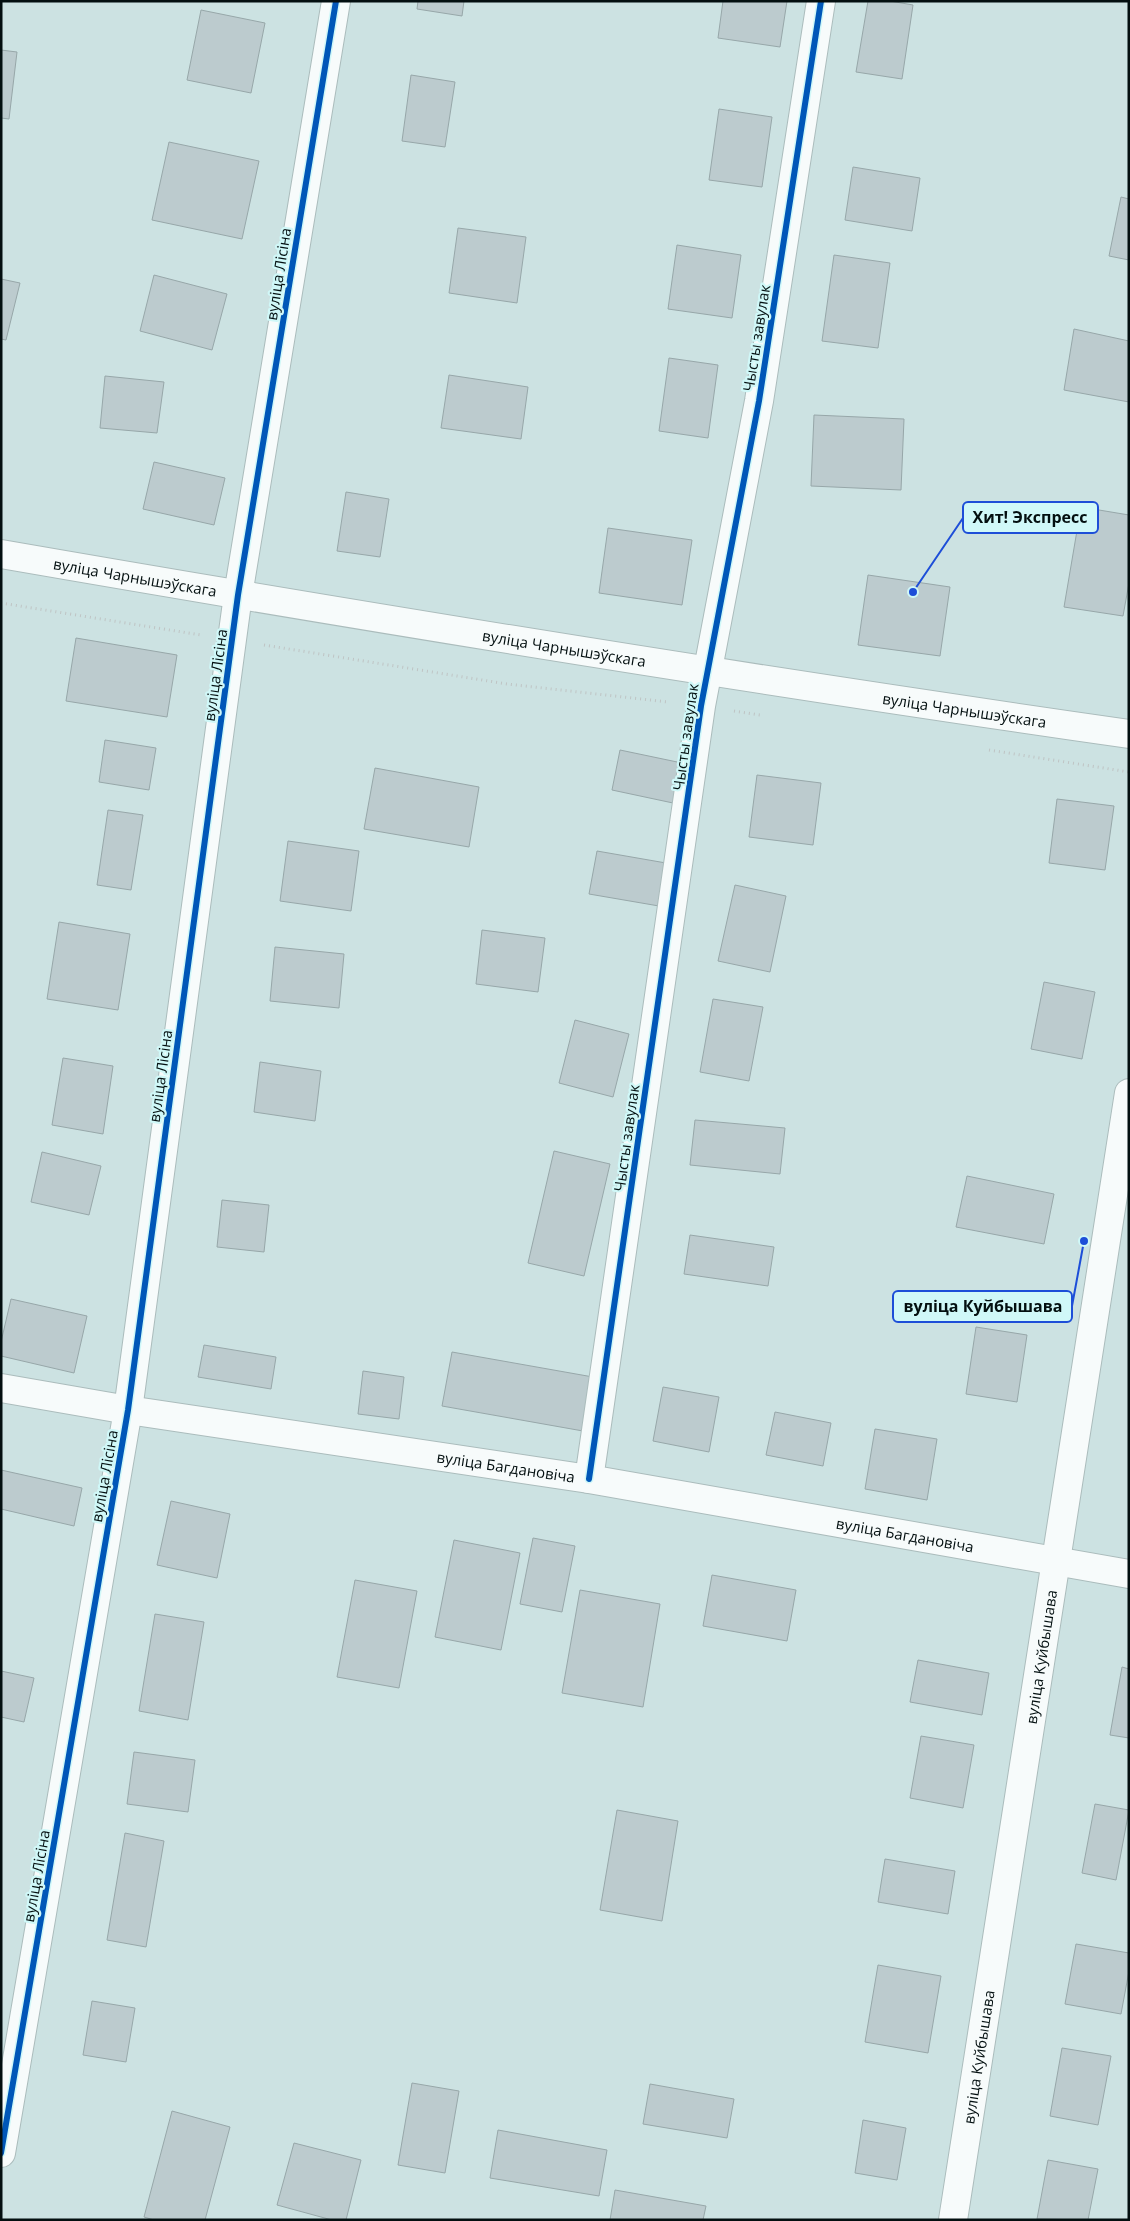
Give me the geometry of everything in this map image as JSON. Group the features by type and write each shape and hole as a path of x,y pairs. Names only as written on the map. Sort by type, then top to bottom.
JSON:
{"street":[{"name":"вуліца Лісіна","path":"1,2153 128,1410 238,595 336,1"},
{"name":"Чысты завулак","path":"589,1479 701,706 759,400 821,1"},
{"name":"вуліца Чарнышэўскага","path":"1,554 238,595 707,671 1129,734"},
{"name":"вуліца Куйбышава","path":"954,2220 1129,1093"},
{"name":"вуліца Багдановіча","path":"1,1388 128,1410 589,1479 1129,1574"}],"path":[{"path":"1,603 507,684 701,706 768,716"},
{"path":"987,750 1129,772"}],"building":[{"path":"418,1 464,1 462,16 417,9"},
{"path":"723,1 787,1 780,47 718,38"},
{"path":"868,1 890,1 913,5 902,79 856,72"},
{"path":"201,10 265,23 251,93 187,80"},
{"path":"1,50 17,52 9,119 1,118"},
{"path":"411,75 455,82 445,147 402,141"},
{"path":"719,109 772,117 762,187 709,180"},
{"path":"169,142 259,161 242,239 152,220"},
{"path":"853,167 920,178 912,231 845,220"},
{"path":"1121,197 1129,199 1129,260 1109,256"},
{"path":"458,228 526,237 517,303 449,293"},
{"path":"677,245 741,255 732,318 668,309"},
{"path":"834,255 890,263 878,348 822,341"},
{"path":"154,275 227,294 212,350 140,331"},
{"path":"1,279 20,283 6,340 1,339"},
{"path":"1074,329 1129,341 1129,402 1064,390"},
{"path":"669,358 718,365 708,438 659,431"},
{"path":"449,375 528,387 521,439 441,428"},
{"path":"105,376 164,382 157,433 100,428"},
{"path":"814,415 904,419 901,490 811,486"},
{"path":"154,462 225,478 214,525 143,509"},
{"path":"346,492 389,499 380,557 337,551"},
{"path":"1081,507 1129,515 1129,583 1123,616 1064,607"},
{"path":"608,528 692,540 682,605 599,593"},
{"path":"868,575 950,587 940,656 858,645"},
{"path":"76,638 177,655 167,717 66,701"},
{"path":"105,740 156,748 149,790 99,782"},
{"path":"620,750 682,763 673,803 612,790"},
{"path":"375,768 479,787 469,847 364,829"},
{"path":"757,775 821,783 813,845 749,837"},
{"path":"1057,799 1114,806 1105,870 1049,863"},
{"path":"108,810 143,815 131,890 97,885"},
{"path":"288,841 359,851 351,911 280,901"},
{"path":"597,851 666,863 659,906 589,894"},
{"path":"735,885 786,896 770,972 718,961"},
{"path":"59,922 130,934 118,1010 47,999"},
{"path":"482,930 545,938 538,992 476,984"},
{"path":"275,947 344,954 339,1008 270,1001"},
{"path":"1044,982 1095,992 1082,1059 1031,1049"},
{"path":"713,999 763,1007 749,1081 700,1072"},
{"path":"575,1020 629,1034 613,1097 559,1083"},
{"path":"63,1058 113,1066 103,1134 52,1125"},
{"path":"260,1062 321,1071 315,1121 254,1112"},
{"path":"695,1120 785,1128 780,1174 690,1165"},
{"path":"554,1151 610,1164 584,1276 528,1263"},
{"path":"42,1152 101,1166 89,1215 31,1202"},
{"path":"967,1176 1054,1194 1044,1244 956,1227"},
{"path":"222,1200 269,1205 264,1252 217,1247"},
{"path":"690,1235 774,1247 768,1286 684,1274"},
{"path":"11,1299 87,1316 74,1373 1,1356 1,1342"},
{"path":"976,1327 1027,1335 1017,1402 966,1394"},
{"path":"204,1345 276,1357 271,1389 198,1377"},
{"path":"452,1352 593,1377 583,1431 442,1406"},
{"path":"363,1371 404,1377 399,1419 358,1414"},
{"path":"663,1387 719,1397 709,1452 653,1441"},
{"path":"775,1412 831,1423 823,1466 766,1455"},
{"path":"875,1429 937,1439 927,1500 865,1489"},
{"path":"1,1470 82,1488 74,1526 1,1509"},
{"path":"171,1501 230,1514 217,1578 157,1565"},
{"path":"533,1538 575,1546 562,1612 520,1604"},
{"path":"454,1540 520,1553 501,1650 435,1637"},
{"path":"712,1575 796,1590 787,1641 703,1626"},
{"path":"355,1580 417,1591 399,1688 337,1677"},
{"path":"580,1590 660,1604 643,1707 562,1693"},
{"path":"155,1614 204,1622 188,1720 139,1711"},
{"path":"918,1660 989,1673 982,1715 910,1702"},
{"path":"1122,1667 1129,1669 1129,1738 1110,1735"},
{"path":"1,1671 34,1678 24,1722 1,1717"},
{"path":"921,1736 974,1745 963,1808 910,1798"},
{"path":"134,1752 195,1760 188,1812 127,1804"},
{"path":"1095,1804 1129,1810 1116,1880 1082,1873"},
{"path":"617,1810 678,1821 662,1921 600,1910"},
{"path":"125,1833 164,1841 146,1947 107,1940"},
{"path":"885,1859 955,1871 948,1914 878,1902"},
{"path":"1076,1944 1129,1953 1129,1971 1121,2014 1065,2004"},
{"path":"878,1965 941,1976 928,2053 865,2042"},
{"path":"92,2001 135,2008 126,2062 83,2055"},
{"path":"1062,2048 1111,2056 1098,2125 1050,2116"},
{"path":"412,2083 459,2091 445,2173 398,2165"},
{"path":"650,2084 734,2099 727,2138 643,2124"},
{"path":"172,2111 230,2127 205,2220 154,2220 144,2217"},
{"path":"863,2120 906,2128 897,2180 855,2173"},
{"path":"498,2130 607,2150 599,2196 490,2178"},
{"path":"294,2143 361,2160 346,2220 332,2220 277,2205"},
{"path":"1048,2160 1098,2169 1088,2220 1037,2219"},
{"path":"615,2190 706,2206 703,2220 610,2220"}],"cycle path":[{"path":"1,2153 128,1410 238,595 336,1"},
{"path":"589,1479 701,706 759,401 821,1"}],"place":[{"name":"Хит! Экспресс","path":"913,592"},
{"name":"вуліца Куйбышава","path":"1084,1241"}]}
